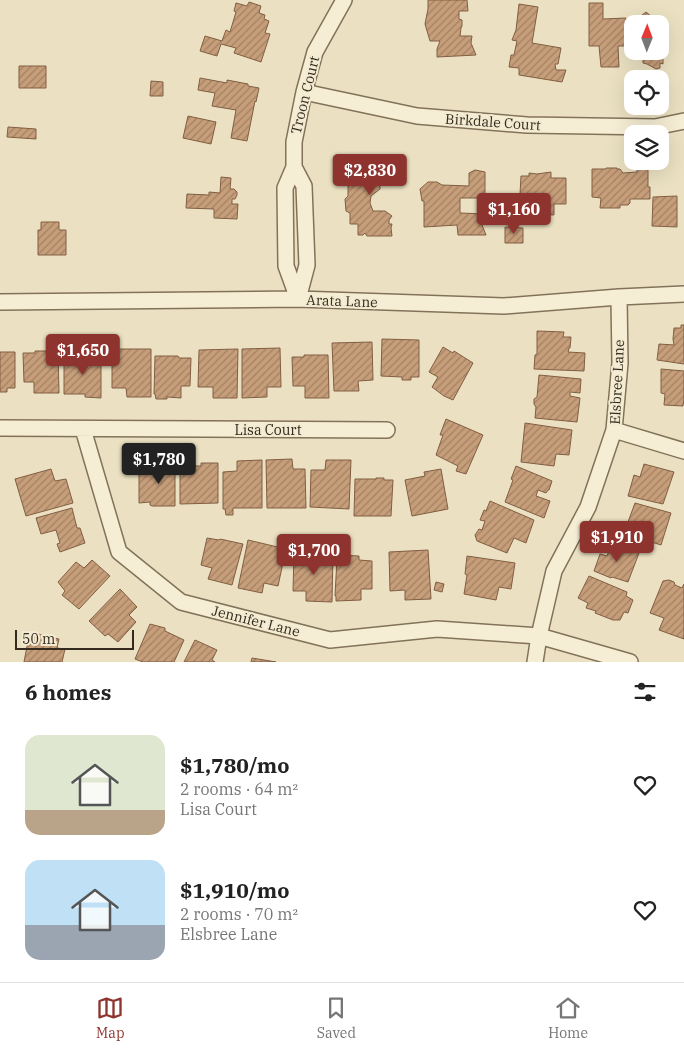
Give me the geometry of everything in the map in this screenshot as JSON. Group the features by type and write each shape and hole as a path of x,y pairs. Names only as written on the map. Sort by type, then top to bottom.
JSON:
{"street":[{"name":"Troon Court","path":"298,299 286,266 285,188 294,167 294,142 304,92 315,52 344,0"},
{"name":"Birkdale Court","path":"304,92 416,116 527,125 654,128 684,121"},
{"name":"Troon Court","path":"294,167 304,186 307,255 307,265 298,299"},
{"name":"Arata Lane","path":"0,302 298,299 504,306 684,294"},
{"name":"Elsbree Lane","path":"535,662 554,571 588,507 614,430 620,363 619,297"},
{"name":"Lisa Court","path":"0,428 387,430"},
{"name":"Jennifer Lane","path":"83,429 119,552 181,602 330,640 437,629 539,636 630,662"},
{"path":"614,430 684,452"}],"building":[{"path":"428,0 467,0 468,11 459,11 459,19 462,20 460,36 472,36 471,43 476,55 437,57 440,41 430,41 425,24"},
{"path":"249,2 261,6 259,13 265,15 264,19 269,21 265,33 270,34 261,62 234,53 236,48 221,44 217,56 200,51 205,36 222,41 226,30 230,32 236,12 234,11 236,3 247,6"},
{"path":"589,3 603,3 603,19 624,18 624,46 618,46 619,67 601,67 599,46 589,46"},
{"path":"519,4 538,7 532,43 561,48 558,64 555,64 556,70 566,70 562,82 519,75 519,68 509,67 511,55 514,55 517,41 512,40 516,30"},
{"path":"643,60 663,60 663,64 660,63 660,68 656,69 643,63"},
{"path":"19,66 46,66 46,88 19,88"},
{"path":"200,78 227,83 227,80 259,88 247,141 231,138 236,110 212,106 215,93 198,90"},
{"path":"151,81 163,82 163,96 150,96"},
{"path":"188,116 216,122 211,144 183,138"},
{"path":"8,127 36,129 36,139 7,137"},
{"path":"378,156 395,158 395,179 380,178 380,189 371,196 370,203 373,211 385,211 392,216 389,224 392,224 392,236 367,236 365,233 358,235 358,224 350,224 350,213 346,211 345,199 348,196 348,186 356,184 357,177 354,158 375,159"},
{"path":"617,168 623,173 648,170 650,199 630,199 628,205 620,205 620,208 600,208 601,198 592,197 592,169"},
{"path":"475,170 485,172 485,198 460,198 460,213 484,214 482,225 486,235 458,235 457,225 424,227 424,201 422,201 420,189 428,182 437,182 442,185 469,186 469,173"},
{"path":"551,172 551,178 566,178 566,204 554,204 554,215 534,214 534,224 513,222 515,194 520,194 521,176 529,176 529,173"},
{"path":"221,177 231,178 230,189 234,189 237,192 235,199 232,199 232,204 238,204 237,219 214,218 214,209 186,208 187,194 209,195 209,192 220,193"},
{"path":"677,196 677,227 652,226 653,197"},
{"path":"41,222 59,222 59,230 66,230 66,255 38,255 38,230 41,230"},
{"path":"505,227 523,228 523,243 505,243"},
{"path":"681,325 684,325 684,364 657,360 659,344 674,345 674,328 681,328"},
{"path":"537,331 564,332 563,337 571,337 568,352 585,353 584,371 534,369 535,355 537,354"},
{"path":"382,339 419,340 419,377 411,377 411,380 402,380 402,377 381,376"},
{"path":"372,342 373,380 358,381 359,391 334,391 332,343"},
{"path":"443,347 453,353 454,351 473,363 453,400 432,387 438,377 429,372"},
{"path":"280,348 281,387 267,387 267,397 242,398 242,349"},
{"path":"112,349 151,349 151,397 127,397 126,388 112,388"},
{"path":"238,349 237,398 213,398 213,387 198,387 199,350"},
{"path":"35,351 58,351 59,393 34,393 34,382 24,382 23,353 35,353"},
{"path":"0,352 15,352 15,388 7,388 7,392 0,392"},
{"path":"304,355 328,355 329,398 305,398 305,386 293,386 292,357 304,357"},
{"path":"80,356 101,357 101,398 85,397 85,394 64,394 64,358 80,358"},
{"path":"155,356 191,358 190,386 181,386 181,398 167,397 167,399 156,399 154,394"},
{"path":"661,369 684,371 683,406 664,405 665,394 661,393"},
{"path":"539,375 581,379 580,393 570,392 570,396 580,398 577,422 535,418 536,407 534,399 537,397"},
{"path":"446,419 483,435 466,474 456,471 458,466 436,455"},
{"path":"525,423 572,430 569,455 556,454 554,466 521,462"},
{"path":"292,459 293,469 305,469 306,508 267,508 266,460"},
{"path":"262,460 262,508 233,508 233,515 226,515 225,509 223,509 223,472 237,471 237,461"},
{"path":"326,460 351,460 349,509 310,507 311,470 325,470"},
{"path":"175,461 175,506 152,506 150,502 139,503 139,474 149,474 150,462"},
{"path":"201,463 218,463 218,503 180,504 180,466 201,466"},
{"path":"644,464 674,472 663,504 628,496 634,475 640,477"},
{"path":"516,466 552,481 546,493 538,490 536,496 550,501 544,518 505,502"},
{"path":"51,469 55,481 66,479 73,503 26,516 15,479"},
{"path":"441,469 448,509 412,516 405,480 425,476 424,472"},
{"path":"376,478 393,480 391,516 354,516 355,479"},
{"path":"490,501 534,520 526,543 514,538 507,553 477,541 475,535 479,529 482,530 485,521 480,520"},
{"path":"635,503 671,513 661,545 633,536 636,525 628,522"},
{"path":"72,508 77,528 80,528 85,543 60,552 57,544 60,543 56,530 41,534 36,518"},
{"path":"207,538 243,544 232,585 208,579 212,568 201,565"},
{"path":"248,540 286,549 278,586 264,583 262,593 238,588"},
{"path":"612,543 639,553 628,582 594,571 600,554 607,556"},
{"path":"428,550 431,599 405,600 405,590 390,591 389,552"},
{"path":"294,553 333,553 332,602 306,601 306,591 293,591"},
{"path":"338,555 359,556 359,560 372,561 372,589 361,589 361,600 336,601"},
{"path":"467,556 515,563 511,589 499,587 496,600 464,594"},
{"path":"92,560 110,576 79,609 62,595 65,591 58,582 76,562 84,568"},
{"path":"589,576 627,592 626,596 633,600 628,613 624,612 620,620 613,620 595,613 596,611 586,608 588,603 578,598"},
{"path":"669,580 682,588 684,584 684,639 659,630 664,618 650,613 663,581"},
{"path":"436,582 444,584 442,592 434,590"},
{"path":"120,589 137,607 129,615 136,622 118,642 108,634 105,636 89,621"},
{"path":"150,624 165,628 165,631 184,640 174,662 143,662 135,659"},
{"path":"35,633 59,639 57,648 65,649 62,662 24,662 28,641 33,642"},
{"path":"195,640 217,650 212,660 215,662 184,662"},
{"path":"252,658 276,662 251,662"}]}
